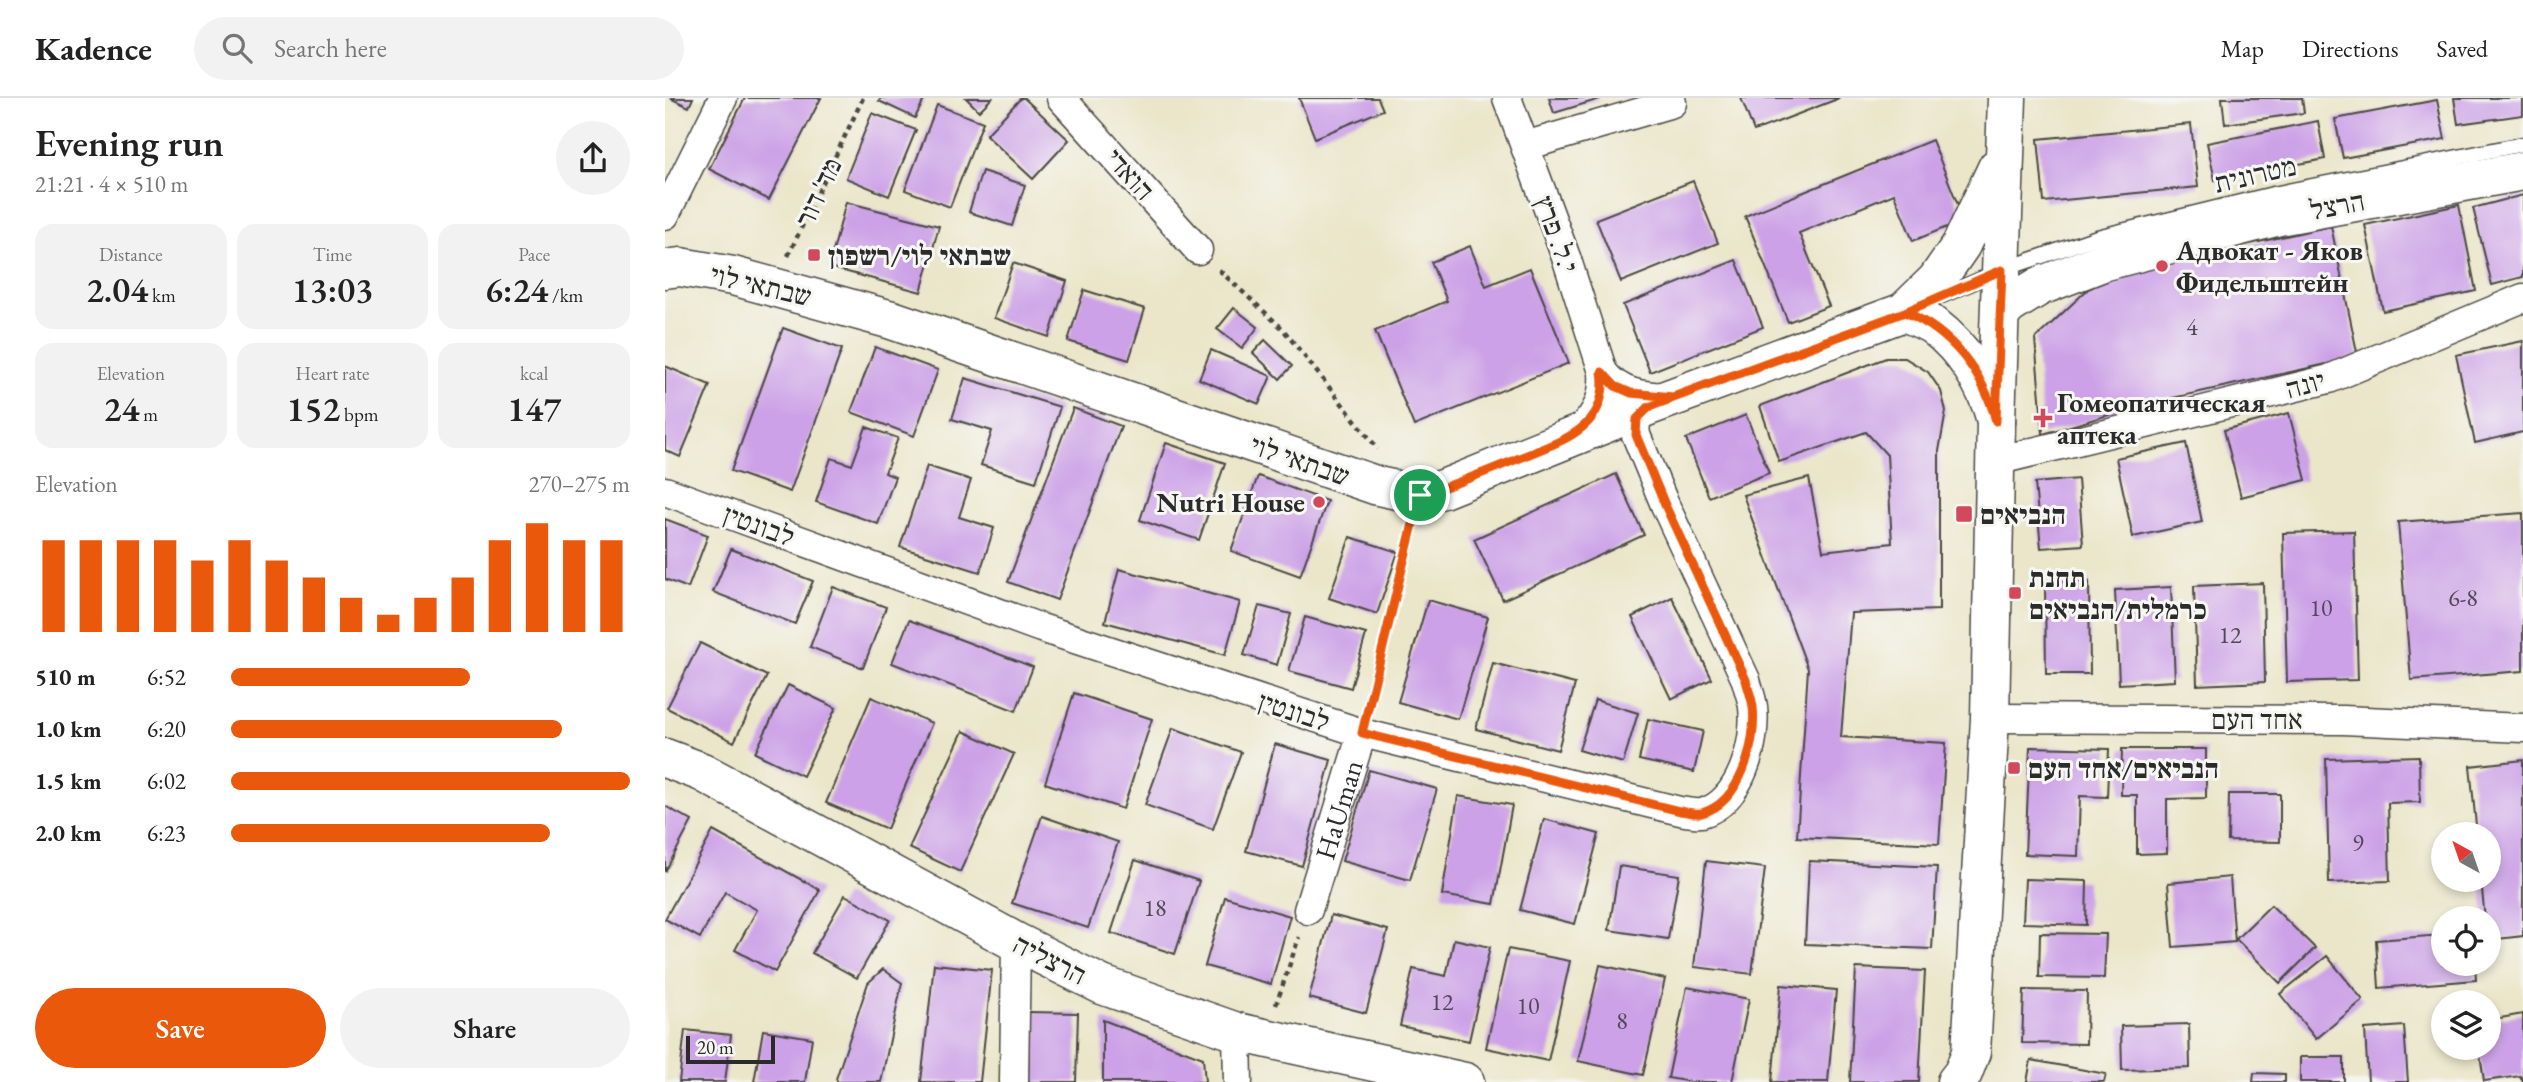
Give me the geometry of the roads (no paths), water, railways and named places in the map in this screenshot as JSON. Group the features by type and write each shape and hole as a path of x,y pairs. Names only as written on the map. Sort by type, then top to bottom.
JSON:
{"street":[{"path":"665,215 723,98"},
{"name":"הואדי","path":"1061,98 1198,250"},
{"name":"י.ל. פרץ","path":"1507,98 1567,260 1602,372 1603,388 1596,413 1564,440"},
{"path":"1525,146 1672,103 1671,98"},
{"path":"1966,1072 1990,718 1996,421 2007,98"},
{"path":"1996,421 1980,380 1953,344 1932,325 1905,312 1936,281 1961,245 1990,188 2006,147"},
{"name":"הרצל","path":"2001,314 2019,298 2040,286 2105,261 2279,216 2523,171"},
{"name":"שבתאי לוי","path":"665,270 680,267 733,276 891,320 1378,486 1420,495 1905,312"},
{"name":"יונה","path":"1996,461 2329,380 2523,298"},
{"path":"1602,372 1615,386 1661,402"},
{"name":"לבונטין","path":"665,491 1041,628 1362,733 1680,811 1701,813 1720,803 1735,788 1746,765 1753,737 1753,707 1746,680 1665,505 1636,435 1637,419 1661,402"},
{"name":"אחד העם","path":"1990,718 2343,720 2523,729"},
{"name":"HaUman","path":"1308,910 1362,733"},
{"name":"הרצליה","path":"665,758 702,772 1016,942 1102,985 1251,1036 1465,1082"},
{"path":"1014,1082 1016,942"},
{"path":"1238,1082 1251,1036"}],"lane":[{"name":"מטרונית","path":"1905,312 2002,270 2097,237 2273,194 2523,144"}],"place":[{"name":"שבתאי לוי/רשפון","path":"814,255"},
{"name":"Адвокат - Яков Фидельштейн","path":"2162,266"},
{"name":"Гомеопатическая аптека","path":"2043,418"},
{"name":"Nutri House","path":"1319,502"},
{"name":"הנביאים","path":"1964,514"},
{"name":"תחנת כרמלית/הנביאים","path":"2015,593"},
{"name":"הנביאים/אחד העם","path":"2014,768"}]}
